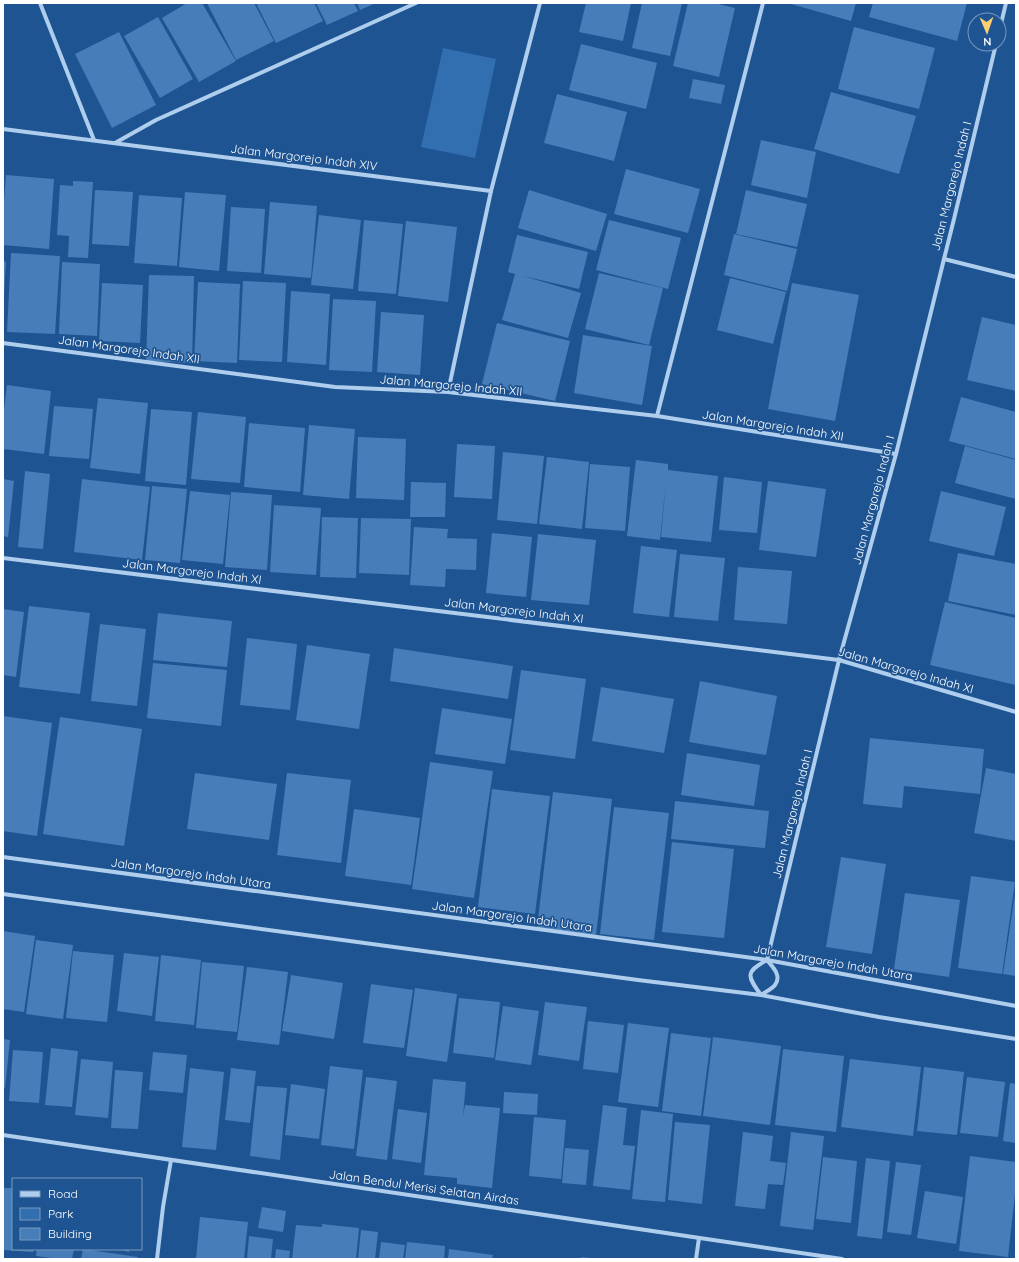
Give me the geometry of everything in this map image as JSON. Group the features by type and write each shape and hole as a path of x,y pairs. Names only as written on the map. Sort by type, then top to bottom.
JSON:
{"street":[{"path":"40,3 94,140"},
{"path":"115,143 156,120 416,3"},
{"path":"448,392 491,191 540,3"},
{"path":"657,416 763,3"},
{"name":"Jalan Margorejo Indah I","path":"767,960 839,660 896,454 994,52"},
{"name":"Jalan Margorejo Indah XIV","path":"3,129 491,191"},
{"path":"944,259 1016,277"},
{"name":"Jalan Margorejo Indah XII","path":"3,343 335,387 448,392 657,416 896,454"},
{"name":"Jalan Margorejo Indah XI","path":"3,558 839,660 1016,712"},
{"name":"Jalan Margorejo Indah Utara","path":"3,858 767,960 1016,1006"},
{"path":"3,894 631,979 761,995 879,1018 1016,1039"},
{"path":"767,960 777,972 777,979 775,985 761,995 751,982 751,975 754,968 767,960"},
{"name":"Jalan Bendul Merisi Selatan Airdas","path":"3,1135 842,1259"},
{"path":"157,1259 163,1207 171,1160"},
{"path":"696,1259 699,1238"}],"green space":[{"path":"443,48 496,59 475,158 421,147"}],"building":[{"path":"187,3 202,3 236,61 199,82 162,18"},
{"path":"207,3 254,3 274,41 236,60"},
{"path":"256,3 314,3 323,21 276,43"},
{"path":"316,3 354,3 358,11 327,25"},
{"path":"357,3 376,3 360,10"},
{"path":"586,3 631,3 623,41 579,32"},
{"path":"642,3 682,3 670,56 632,48"},
{"path":"688,3 714,3 735,8 719,77 673,66"},
{"path":"856,3 851,21 791,4"},
{"path":"873,3 967,3 957,41 869,17"},
{"path":"158,17 193,79 160,98 124,36"},
{"path":"854,27 935,48 919,109 838,89"},
{"path":"119,32 156,105 112,128 75,54"},
{"path":"581,44 657,63 646,109 569,90"},
{"path":"693,79 725,85 721,104 689,98"},
{"path":"831,92 916,116 899,174 814,149"},
{"path":"557,94 627,112 614,161 544,143"},
{"path":"761,140 816,152 807,198 751,185"},
{"path":"626,169 700,189 688,233 614,214"},
{"path":"6,175 54,179 49,249 3,245 3,214"},
{"path":"73,181 93,182 88,258 68,257 69,236 57,235 60,185 73,186"},
{"path":"95,190 133,192 129,246 92,244"},
{"path":"529,190 607,214 596,251 518,228"},
{"path":"746,190 807,204 797,247 736,234"},
{"path":"185,192 226,195 219,271 179,267"},
{"path":"139,195 182,198 177,266 134,263"},
{"path":"270,202 317,206 311,278 264,274"},
{"path":"231,207 265,209 261,273 227,271"},
{"path":"319,215 361,220 353,289 311,285"},
{"path":"364,220 403,224 396,294 358,291"},
{"path":"609,220 681,238 668,289 596,270"},
{"path":"406,221 457,227 448,302 398,296"},
{"path":"734,234 797,249 787,291 724,275"},
{"path":"517,235 588,252 579,289 523,276 581,293 568,338 502,320 515,274 508,272"},
{"path":"11,253 60,256 55,334 7,332"},
{"path":"3,261 6,262 4,295 3,295"},
{"path":"62,262 100,264 97,336 59,334"},
{"path":"599,273 663,288 649,345 585,329"},
{"path":"149,275 194,276 192,363 146,361"},
{"path":"730,278 786,292 773,344 717,330"},
{"path":"243,281 286,283 282,362 239,360"},
{"path":"198,282 240,284 237,363 194,361"},
{"path":"102,283 143,285 140,343 99,341"},
{"path":"792,283 859,295 835,421 768,409"},
{"path":"291,291 330,294 326,365 287,362"},
{"path":"333,299 376,301 372,372 329,370"},
{"path":"381,312 424,315 420,375 377,372"},
{"path":"982,317 1016,325 1016,391 967,380"},
{"path":"497,323 570,341 555,401 482,384"},
{"path":"583,335 652,346 642,405 574,393"},
{"path":"7,385 51,391 44,454 3,449 3,417"},
{"path":"961,397 1016,412 1016,459 949,441"},
{"path":"98,398 148,403 140,474 90,468"},
{"path":"54,406 93,409 89,459 49,456"},
{"path":"151,409 192,412 186,485 145,481"},
{"path":"198,412 246,417 240,483 191,479"},
{"path":"249,423 305,428 300,492 244,487"},
{"path":"309,425 355,429 349,499 303,495"},
{"path":"358,437 406,439 404,500 356,498"},
{"path":"457,444 495,446 492,499 454,497"},
{"path":"965,446 1016,460 1016,499 955,483"},
{"path":"503,452 544,456 537,524 497,520"},
{"path":"547,457 589,462 582,529 539,524"},
{"path":"636,460 668,464 668,470 718,476 711,542 661,537 666,481 660,540 627,536"},
{"path":"590,464 630,467 625,531 585,528"},
{"path":"25,471 50,474 43,549 18,547"},
{"path":"724,477 762,482 757,533 719,530"},
{"path":"3,479 14,481 8,537 3,536"},
{"path":"82,479 150,487 142,560 74,552"},
{"path":"768,481 826,489 816,557 759,550"},
{"path":"411,482 446,483 445,517 410,517"},
{"path":"152,486 187,489 180,563 145,560"},
{"path":"190,491 230,495 223,564 182,560"},
{"path":"941,491 1006,507 994,556 929,541"},
{"path":"231,492 272,495 267,570 225,567"},
{"path":"274,505 321,508 316,575 270,572"},
{"path":"322,517 358,518 356,578 320,577"},
{"path":"361,518 411,519 409,575 359,573"},
{"path":"414,527 448,529 447,538 477,539 476,570 446,569 445,587 410,585"},
{"path":"492,533 532,537 526,597 486,593"},
{"path":"538,534 596,540 589,605 531,600"},
{"path":"641,546 677,550 669,617 633,613"},
{"path":"958,553 1016,564 1016,615 948,601"},
{"path":"680,554 725,558 718,621 674,617"},
{"path":"738,567 792,571 787,624 734,620"},
{"path":"945,602 1016,618 1016,685 930,665"},
{"path":"29,606 90,613 80,694 19,687"},
{"path":"3,609 24,612 16,677 3,675"},
{"path":"158,613 232,621 227,667 153,660"},
{"path":"100,624 146,629 137,706 91,701"},
{"path":"247,638 297,644 290,710 240,705"},
{"path":"307,645 370,654 359,729 296,720"},
{"path":"394,648 513,666 508,699 390,681"},
{"path":"153,663 227,670 221,726 147,718"},
{"path":"521,670 586,679 575,759 510,750"},
{"path":"700,681 777,696 766,755 689,742"},
{"path":"601,687 674,699 664,753 592,741"},
{"path":"442,708 512,719 505,764 435,754"},
{"path":"3,716 52,723 37,836 3,831"},
{"path":"60,717 142,729 124,846 43,834"},
{"path":"870,738 984,749 980,794 904,786 902,808 863,804"},
{"path":"687,753 760,765 754,806 681,795"},
{"path":"430,762 493,771 474,898 412,889"},
{"path":"986,768 1016,774 1016,841 974,833"},
{"path":"195,773 277,784 269,840 187,829"},
{"path":"287,773 351,780 341,863 277,855"},
{"path":"492,789 550,796 535,914 478,907"},
{"path":"553,792 612,799 596,935 537,928"},
{"path":"675,801 769,811 765,848 671,839"},
{"path":"614,807 669,813 654,940 600,934"},
{"path":"354,809 420,818 411,885 345,876"},
{"path":"672,842 734,849 724,938 662,932"},
{"path":"841,857 886,864 872,954 826,947"},
{"path":"971,876 1015,882 1002,974 958,968"},
{"path":"905,893 960,900 949,977 894,969"},
{"path":"1016,894 1016,976 1003,974"},
{"path":"3,931 35,936 24,1012 3,1009"},
{"path":"36,940 73,945 63,1019 26,1014"},
{"path":"73,951 114,955 107,1022 66,1018"},
{"path":"124,953 159,957 152,1016 117,1011"},
{"path":"161,955 201,960 194,1025 155,1021"},
{"path":"202,962 244,966 237,1032 196,1028"},
{"path":"247,967 288,972 279,1045 237,1040"},
{"path":"291,975 343,983 334,1039 282,1031"},
{"path":"371,984 413,990 404,1048 363,1043"},
{"path":"415,988 457,994 447,1062 406,1056"},
{"path":"459,998 500,1002 494,1058 453,1053"},
{"path":"545,1002 587,1007 579,1061 538,1055"},
{"path":"503,1006 539,1011 531,1065 495,1060"},
{"path":"588,1021 624,1025 618,1073 583,1069"},
{"path":"628,1023 669,1028 658,1107 618,1102"},
{"path":"671,1033 711,1038 701,1116 662,1111"},
{"path":"713,1037 781,1046 770,1125 703,1116"},
{"path":"3,1039 10,1040 5,1088 3,1087"},
{"path":"51,1048 78,1051 72,1107 45,1105"},
{"path":"783,1049 844,1056 836,1132 775,1125"},
{"path":"13,1050 43,1052 39,1103 9,1101"},
{"path":"153,1052 187,1055 183,1093 149,1090"},
{"path":"81,1059 113,1062 108,1118 75,1115"},
{"path":"850,1059 921,1067 913,1136 841,1127"},
{"path":"330,1066 363,1070 354,1149 321,1145"},
{"path":"924,1067 964,1072 957,1135 917,1131"},
{"path":"190,1068 224,1072 216,1150 182,1147"},
{"path":"231,1068 256,1071 250,1123 225,1120"},
{"path":"115,1070 143,1072 138,1129 111,1128"},
{"path":"366,1077 397,1081 387,1160 356,1156"},
{"path":"967,1077 1005,1082 998,1137 960,1133"},
{"path":"433,1079 466,1082 463,1116 465,1105 500,1108 492,1188 457,1184 457,1178 424,1175"},
{"path":"1010,1083 1016,1084 1016,1143 1003,1141"},
{"path":"291,1084 325,1089 319,1139 285,1135"},
{"path":"257,1086 287,1088 280,1160 250,1156"},
{"path":"504,1092 538,1094 537,1115 503,1113"},
{"path":"603,1105 627,1108 623,1145 635,1146 630,1190 593,1186"},
{"path":"398,1109 427,1113 421,1163 392,1159"},
{"path":"641,1110 673,1114 665,1202 632,1199"},
{"path":"534,1117 566,1120 561,1179 529,1176"},
{"path":"675,1122 710,1125 702,1204 668,1200"},
{"path":"743,1132 773,1136 770,1161 786,1163 783,1185 768,1184 765,1209 735,1206"},
{"path":"791,1132 824,1136 813,1230 780,1226"},
{"path":"565,1148 589,1150 586,1185 562,1183"},
{"path":"970,1156 1016,1162 1016,1185 1008,1257 959,1251"},
{"path":"823,1157 857,1161 851,1223 816,1219"},
{"path":"866,1158 890,1161 882,1239 857,1236"},
{"path":"896,1162 921,1165 911,1235 887,1232"},
{"path":"3,1188 12,1188 12,1250 34,1250 33,1252 3,1250"},
{"path":"925,1191 963,1197 956,1244 917,1238"},
{"path":"262,1207 286,1211 283,1232 258,1228"},
{"path":"200,1217 248,1222 244,1259 196,1259"},
{"path":"322,1224 359,1228 356,1259 292,1259 296,1225 322,1227"},
{"path":"361,1230 378,1232 375,1259 358,1259"},
{"path":"249,1236 273,1239 271,1259 247,1259"},
{"path":"381,1242 405,1245 403,1259 379,1259"},
{"path":"407,1242 445,1246 444,1259 405,1259"},
{"path":"276,1249 290,1251 289,1259 275,1259"},
{"path":"449,1249 493,1255 492,1259 448,1259"},
{"path":"37,1250 74,1250 72,1259 36,1256"},
{"path":"83,1250 138,1257 137,1259 81,1259"},
{"path":"581,1257 591,1258 591,1259 581,1259"}]}
